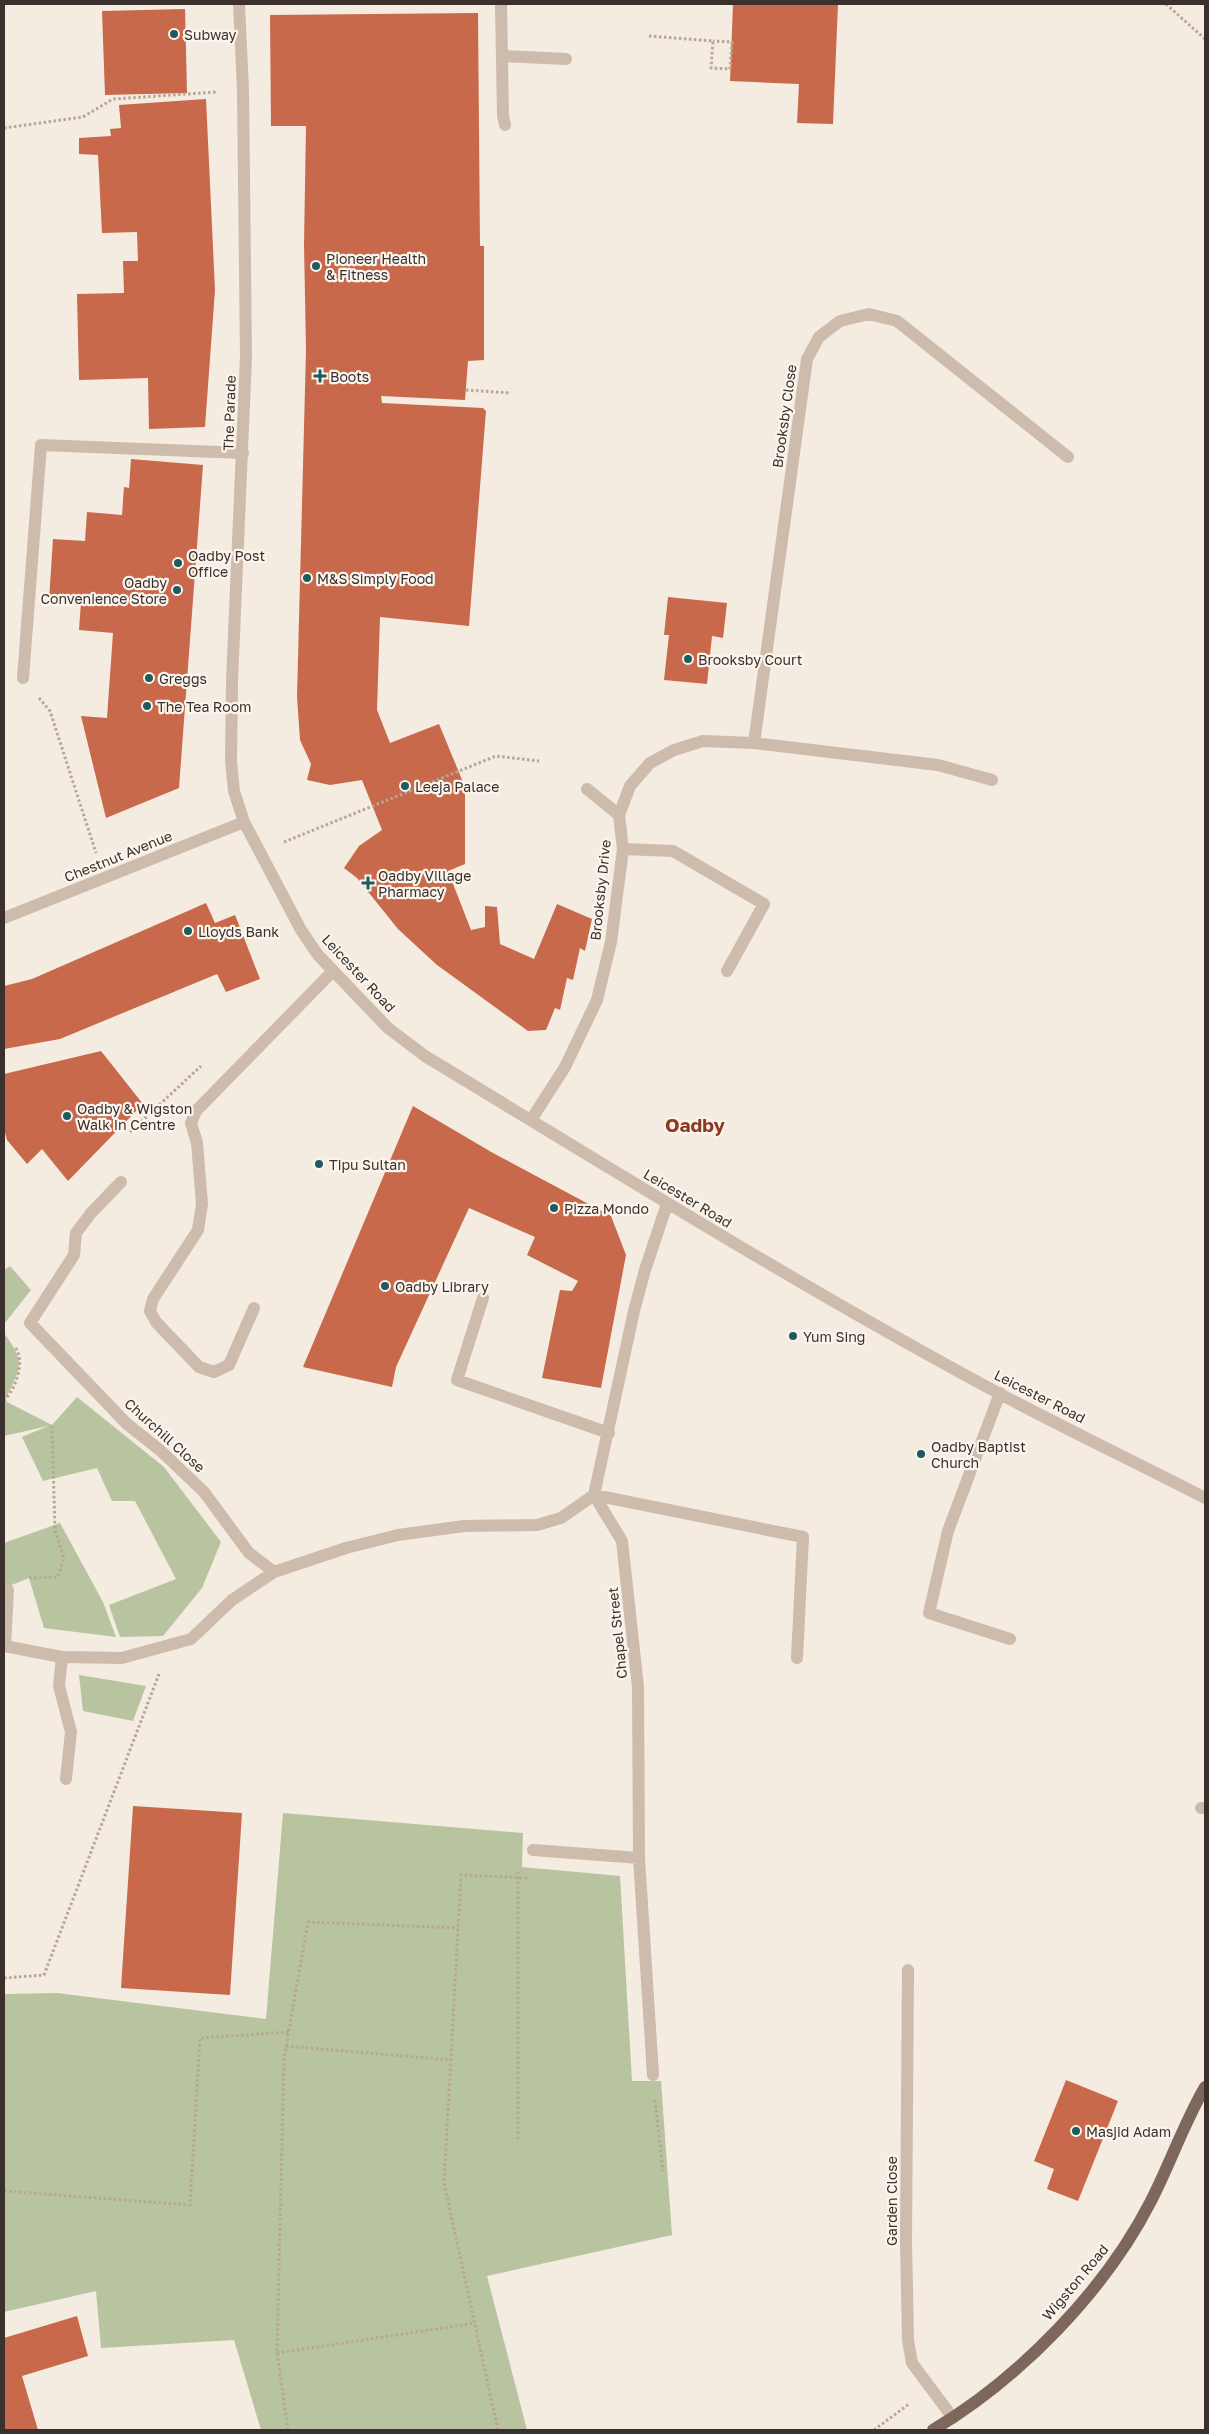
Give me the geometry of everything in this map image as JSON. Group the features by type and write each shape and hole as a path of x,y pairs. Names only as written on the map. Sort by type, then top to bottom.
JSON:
{"main road":[{"name":"Wigston Road","path":"933,2430 953,2418 1009,2374 1056,2329 1112,2266 1150,2202 1205,2087"}],"street":[{"name":"The Parade","path":"239,4 243,91 246,357 232,681 231,761 234,791 244,822"},
{"path":"501,4 503,116 505,125"},
{"path":"503,56 566,60"},
{"name":"Brooksby Close","path":"754,742 807,359 819,337 840,321 869,314 897,321 1068,456"},
{"path":"23,678 41,445 243,453"},
{"name":"Brooksby Drive","path":"531,1120 565,1067 597,1000 611,942 622,849 620,815 630,786 650,763 674,750 703,741 754,742 938,765 992,780"},
{"path":"588,789 620,815"},
{"name":"Leicester Road","path":"244,822 301,930 333,972 388,1028 425,1056 667,1204 1000,1394 1205,1498"},
{"name":"Chestnut Avenue","path":"4,918 244,822"},
{"path":"622,849 673,851 764,904 727,971"},
{"path":"254,1308 229,1364 214,1372 199,1367 156,1322 150,1310 153,1299 198,1230 202,1204 197,1143 191,1123 196,1111 333,972"},
{"name":"Churchill Close","path":"121,1182 91,1213 76,1233 74,1255 30,1323 128,1424 204,1492 249,1553 274,1572"},
{"path":"8,1590 4,1646 62,1657 122,1658 191,1639 232,1600 274,1572 346,1548 398,1535 464,1526 537,1525 561,1518 594,1495 634,1311 645,1270 667,1204"},
{"path":"483,1298 457,1380 609,1433"},
{"path":"1000,1394 948,1532 929,1613 1010,1638"},
{"path":"594,1495 803,1537 797,1658"},
{"name":"Chapel Street","path":"594,1495 622,1541 638,1687 639,1858 653,2075"},
{"path":"62,1657 59,1686 71,1732 66,1779"},
{"path":"533,1850 639,1858"},
{"name":"Garden Close","path":"908,1970 906,2240 908,2340 912,2363 953,2418"}],"path":[{"path":"1166,4 1205,39"},
{"path":"649,36 732,42 730,70 711,68 713,41"},
{"path":"4,128 83,117 113,98 243,91"},
{"path":"466,390 511,393"},
{"path":"23,678 50,711 105,878"},
{"path":"259,852 496,756 539,761"},
{"path":"4,1401 20,1371 18,1352 13,1345"},
{"path":"20,1578 58,1577 64,1558 56,1532 52,1425"},
{"path":"4,1978 44,1975 170,1645"},
{"path":"498,2430 444,2183 461,1875 537,1878"},
{"path":"518,1877 518,2139"},
{"path":"288,2430 277,2353 286,2046 308,1922 458,1928"},
{"path":"4,2191 190,2206 200,2038 289,2032"},
{"path":"286,2046 451,2060"},
{"path":"653,2075 663,2171"},
{"path":"277,2353 475,2323"},
{"path":"874,2430 930,2389"}],"green space":[{"path":"10,1266 31,1290 4,1324 4,1270"},
{"path":"4,1333 12,1344 19,1360 17,1374 5,1401 52,1425 77,1397 164,1467 221,1542 202,1588 163,1636 120,1637 109,1605 176,1579 135,1501 112,1501 97,1468 43,1481 22,1437 48,1426 4,1436"},
{"path":"60,1523 103,1602 116,1637 44,1628 29,1578 4,1588 4,1543"},
{"path":"79,1675 146,1686 133,1721 83,1711"},
{"path":"283,1813 523,1833 522,1867 620,1876 632,2081 661,2081 672,2235 487,2276 527,2430 261,2430 234,2340 101,2348 96,2291 4,2312 4,1994 57,1993 266,2019"}],"building":[{"path":"733,4 838,4 833,124 797,123 799,84 730,81"},
{"path":"185,9 187,93 105,95 102,11"},
{"path":"478,13 480,246 484,246 484,360 468,361 465,400 381,396 382,403 483,408 486,411 469,626 380,617 377,710 390,743 439,724 465,787 465,864 448,871 471,930 485,927 485,906 497,907 500,944 534,959 557,904 592,919 585,951 580,948 573,980 567,978 560,1010 555,1008 546,1030 528,1031 437,965 398,929 357,878 344,868 359,846 382,830 362,780 330,785 307,780 311,764 300,740 297,697 306,350 304,244 306,126 271,126 270,15"},
{"path":"206,99 215,290 205,427 149,429 148,378 79,380 77,294 124,293 123,261 138,261 137,232 102,233 98,155 79,154 79,138 111,136 110,129 121,128 119,105"},
{"path":"131,459 203,465 179,788 106,818 81,716 107,718 113,633 79,630 81,602 49,600 53,539 85,541 87,512 122,515 124,487 129,488"},
{"name":"Brooksby Court","path":"668,597 727,603 723,638 712,636 707,684 664,680 669,635 664,635"},
{"path":"206,903 215,923 235,915 260,979 226,992 217,974 60,1039 4,1049 4,986 32,979"},
{"name":"Oadby & Wigston Walk In Centre","path":"101,1051 143,1104 68,1181 42,1149 27,1164 7,1140 4,1129 4,1074"},
{"path":"413,1106 493,1153 611,1216 626,1255 601,1388 542,1378 560,1290 572,1291 578,1281 527,1255 535,1237 469,1208 396,1367 392,1387 303,1367"},
{"path":"133,1806 242,1813 230,1995 121,1988"},
{"name":"Masjid Adam","path":"1066,2080 1118,2101 1078,2201 1047,2189 1054,2169 1034,2161"},
{"path":"77,2316 88,2356 22,2376 38,2430 4,2430 4,2338"}],"place":[{"name":"Subway","path":"174,34"},
{"name":"Pioneer Health & Fitness","path":"316,266"},
{"name":"Boots","path":"320,376"},
{"name":"Oadby Post Office","path":"178,563"},
{"name":"M&S Simply Food","path":"307,578"},
{"name":"Oadby Convenience Store","path":"177,590"},
{"name":"Brooksby Court","path":"688,659"},
{"name":"Greggs","path":"149,678"},
{"name":"The Tea Room","path":"147,706"},
{"name":"Leeja Palace","path":"405,786"},
{"name":"Oadby Village Pharmacy","path":"368,883"},
{"name":"Lloyds Bank","path":"188,931"},
{"name":"Oadby & Wigston Walk In Centre","path":"67,1116"},
{"name":"Tipu Sultan","path":"319,1164"},
{"name":"Pizza Mondo","path":"554,1208"},
{"name":"Oadby Library","path":"385,1286"},
{"name":"Yum Sing","path":"793,1336"},
{"name":"Oadby Baptist Church","path":"921,1454"},
{"name":"Masjid Adam","path":"1076,2131"}],"district":[{"name":"Oadby","path":"695,1124"}]}
